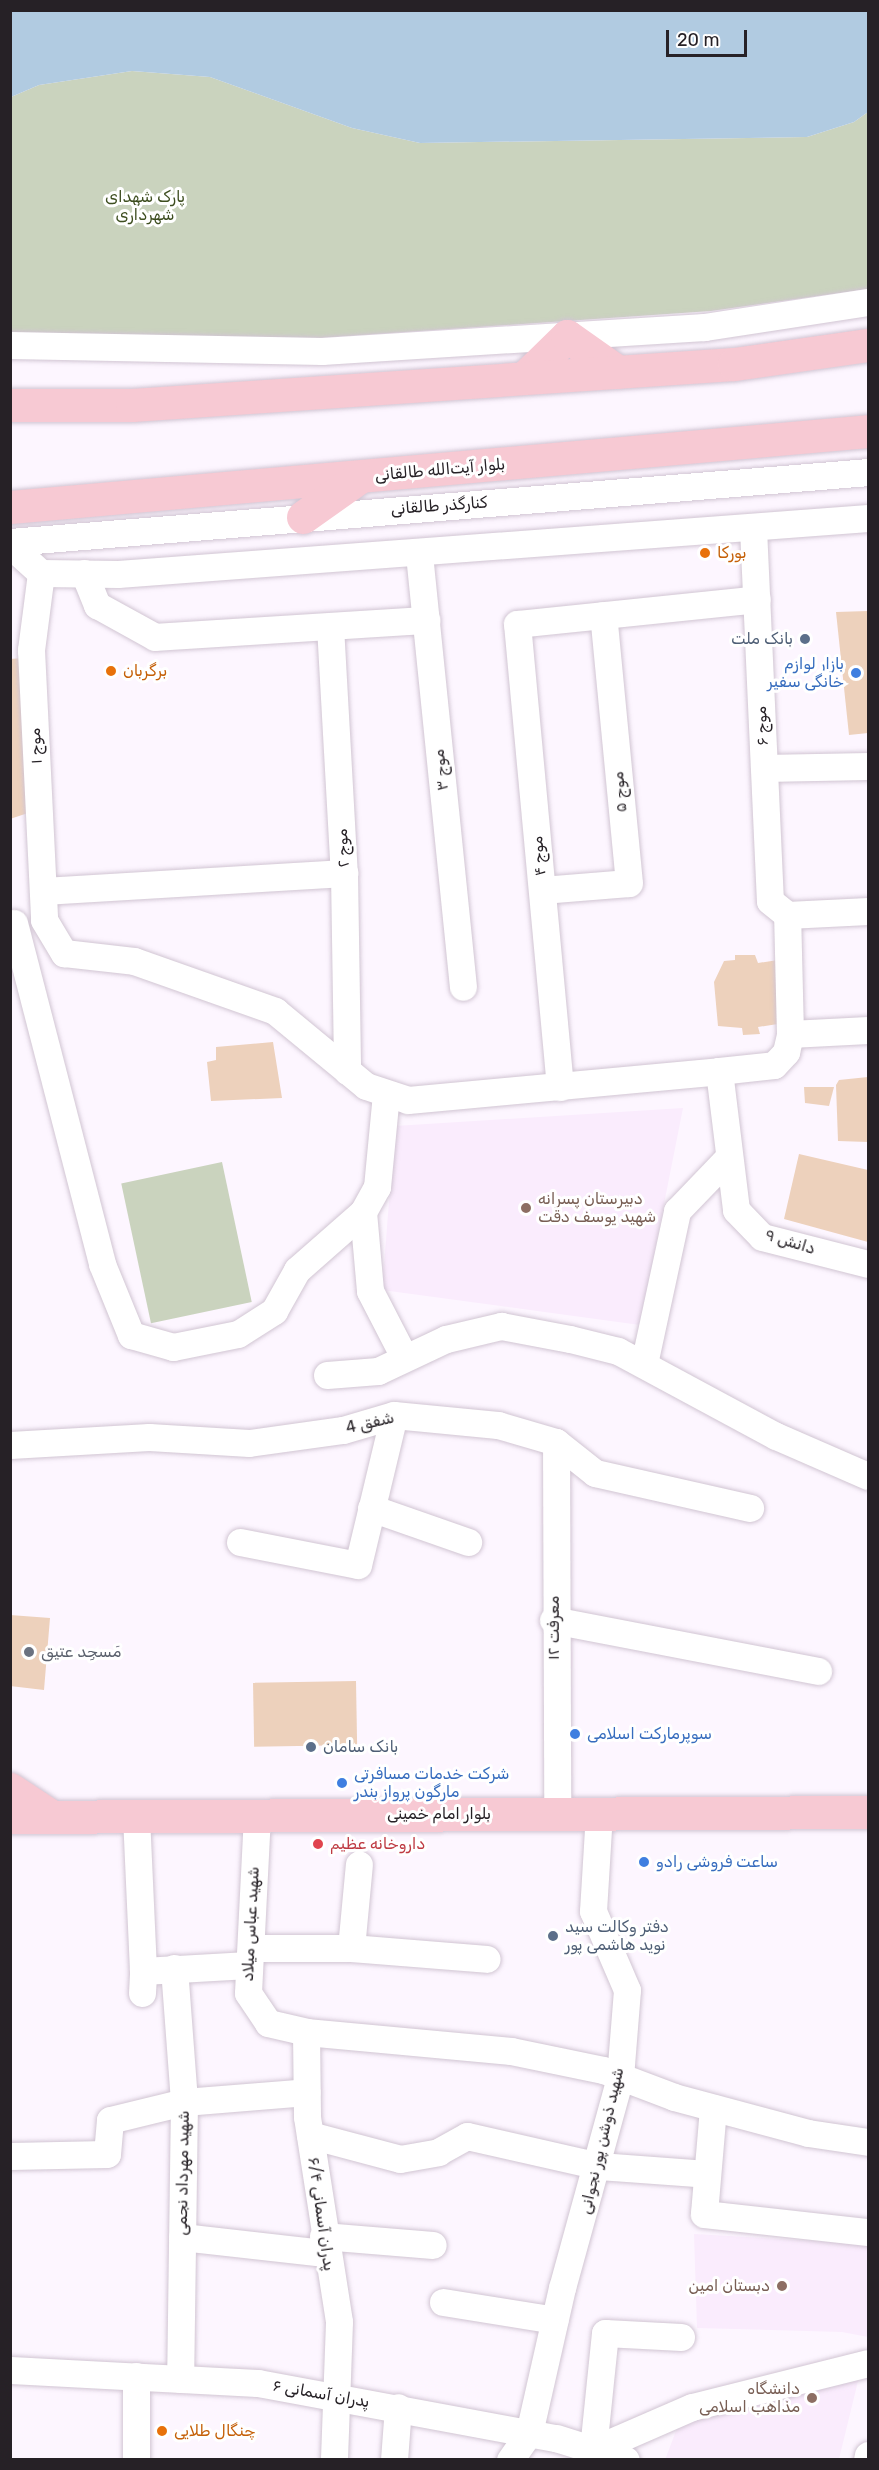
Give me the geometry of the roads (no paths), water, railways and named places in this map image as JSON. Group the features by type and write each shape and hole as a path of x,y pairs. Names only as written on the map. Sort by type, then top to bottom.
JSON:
{"main road":[{"path":"524,378 567,336 618,372"},
{"path":"10,405 132,405 618,372 769,361 868,345"},
{"name":"بلوار آیت‌الله طالقانی","path":"10,507 360,478 868,431"},
{"path":"303,517 360,478"},
{"path":"10,1789 51,1816"},
{"name":"بلوار امام خمینی","path":"10,1816 868,1812"}],"street":[{"path":"10,345 322,351 704,327 868,302"},
{"name":"کنارگذر طالقانی","path":"10,544 303,517 868,472"},
{"path":"10,544 41,573 84,573 419,554 868,518"},
{"name":"موج ۶","path":"753,528 770,901 787,915"},
{"name":"موج ۳","path":"419,554 463,987"},
{"name":"موج ۱","path":"41,573 31,650 44,920"},
{"path":"84,573 97,605 155,637 426,620"},
{"path":"603,615 757,600"},
{"name":"موج ۴","path":"560,1087 517,624 603,615"},
{"name":"موج ۵","path":"542,890 629,883 603,615"},
{"name":"موج ۲","path":"330,626 344,873 347,1071"},
{"path":"764,768 868,766"},
{"path":"43,891 344,873"},
{"path":"386,1093 377,1187 363,1212 297,1270 274,1311 238,1334 173,1347 131,1335 102,1264 12,923 44,920 64,953 134,961 275,1011 366,1086 408,1100 774,1065 786,1052 790,1034 787,915 868,910"},
{"path":"790,1034 868,1030"},
{"name":"دانش ۹","path":"719,1071 736,1210 762,1237 868,1264"},
{"path":"644,1364 677,1210 729,1157"},
{"path":"363,1212 370,1291 404,1357"},
{"path":"327,1375 378,1371 446,1339 501,1326 618,1351 776,1436 868,1476"},
{"path":"240,1542 358,1564 394,1415"},
{"name":"شفق 4","path":"10,1445 149,1437 249,1443 343,1430 394,1415 498,1425 556,1442 595,1473 750,1508"},
{"name":"معرفت ۱۲","path":"556,1442 554,1620 557,1814"},
{"path":"371,1508 468,1542"},
{"path":"554,1620 818,1671"},
{"name":"شهید ذوشن پور نجوانی","path":"529,2433 555,2320 599,2166 620,2077 627,1990 593,1911 599,1814"},
{"name":"شهید عباس میلاد","path":"257,1815 248,1993 268,2024 306,2032 511,2051 620,2077 713,2108 808,2133 868,2142"},
{"path":"136,1816 143,1982 174,1968 250,1957 351,1948 487,1959"},
{"path":"351,1948 359,1863"},
{"name":"شهید مهرداد نجمی","path":"174,1968 184,2102 180,2379"},
{"name":"پدران آسمانی ۶/۴","path":"306,2032 310,2135 324,2244 339,2322 334,2460"},
{"path":"10,2156 107,2154 110,2120 184,2102 307,2091"},
{"path":"713,2108 704,2214 868,2232"},
{"path":"310,2135 400,2159 438,2152 467,2136 599,2166 707,2174"},
{"path":"182,2236 324,2244 433,2245"},
{"path":"443,2302 555,2320"},
{"path":"681,2337 605,2333 593,2450 692,2407 868,2363"},
{"name":"پدران آسمانی ۶","path":"10,2370 258,2383 529,2433 626,2460"},
{"path":"136,2376 136,2460"},
{"path":"394,2460 398,2407"},
{"path":"510,2460 529,2433"},
{"path":"867,2460 868,2455"}],"water":[{"path":"11,10 868,11 868,112 854,122 807,137 420,143 352,128 210,77 132,71 39,85 11,97"}],"place":[{"name":"بورکا","path":"705,553"},
{"name":"بانک ملت","path":"805,639"},
{"name":"برگربان","path":"111,671"},
{"name":"بازار لوازم خانگی سفیر","path":"856,673"},
{"name":"دبیرستان پسرانه شهید یوسف دقت","path":"526,1208"},
{"name":"مَسجِد عتیق","path":"29,1652"},
{"name":"سوپرمارکت اسلامی","path":"575,1734"},
{"name":"بانک سامان","path":"311,1747"},
{"name":"شرکت خدمات مسافرتی مارگون پرواز بندر","path":"342,1783"},
{"name":"داروخانه عظیم","path":"318,1844"},
{"name":"ساعت فروشی رادو","path":"644,1862"},
{"name":"دفتر وکالت سید نوید هاشمی پور","path":"553,1936"},
{"name":"دبستان امین","path":"782,2286"},
{"name":"دانشگاه مذاهب اسلامی","path":"812,2398"},
{"name":"چنگال طلایی","path":"162,2431"}],"park label":[{"name":"پارک شهدای شهرداری","path":"145,206"}]}
